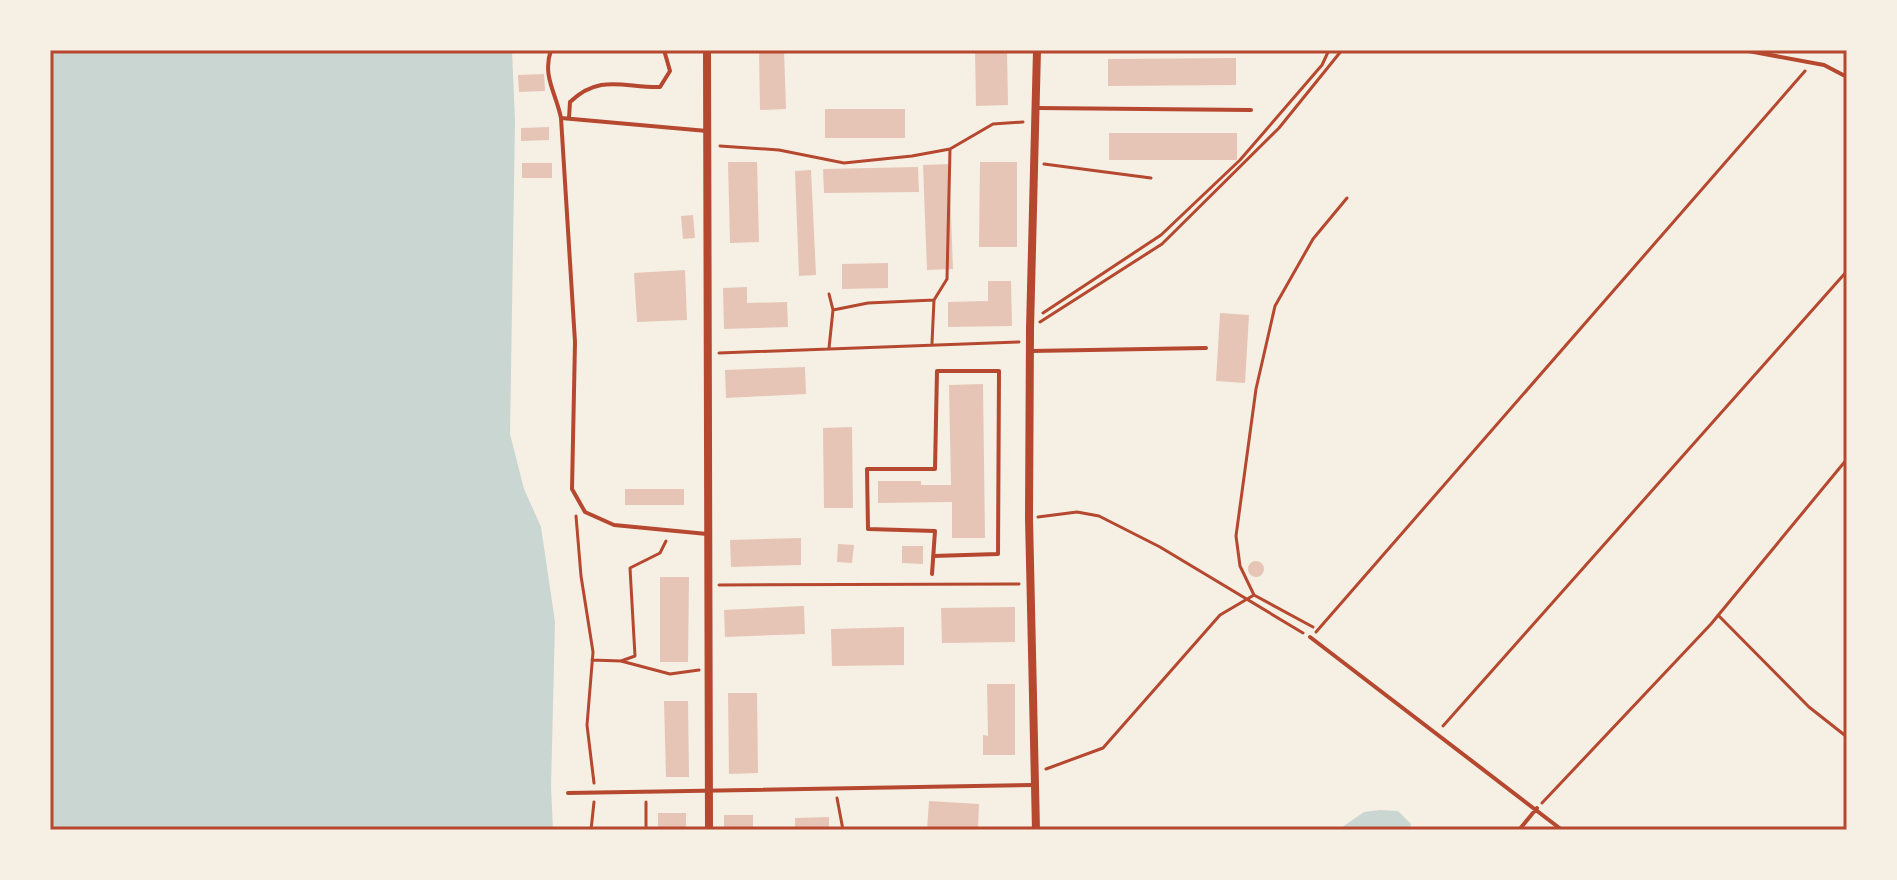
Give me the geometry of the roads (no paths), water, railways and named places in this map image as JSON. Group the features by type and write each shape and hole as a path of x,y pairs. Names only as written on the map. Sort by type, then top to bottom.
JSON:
{"street":[{"path":"707,50 709,830"},
{"path":"1036,830 1029,518 1037,50"}],"lane":[{"path":"551,50 546,68 561,118 575,342 572,489 585,512 614,525 707,534"},
{"path":"569,119 570,102 582,91 594,86 614,82 660,87 670,71 664,50"},
{"path":"1743,50 1824,65 1847,77"},
{"path":"1037,108 1251,110"},
{"path":"561,118 708,131"},
{"path":"1031,351 1206,348"},
{"path":"932,574 933,556 935,531 868,529 867,469 935,469 937,371 999,371 998,554 933,556"},
{"path":"1311,638 1562,830"},
{"path":"568,793 1036,785"},
{"path":"1519,830 1537,808"}]}
